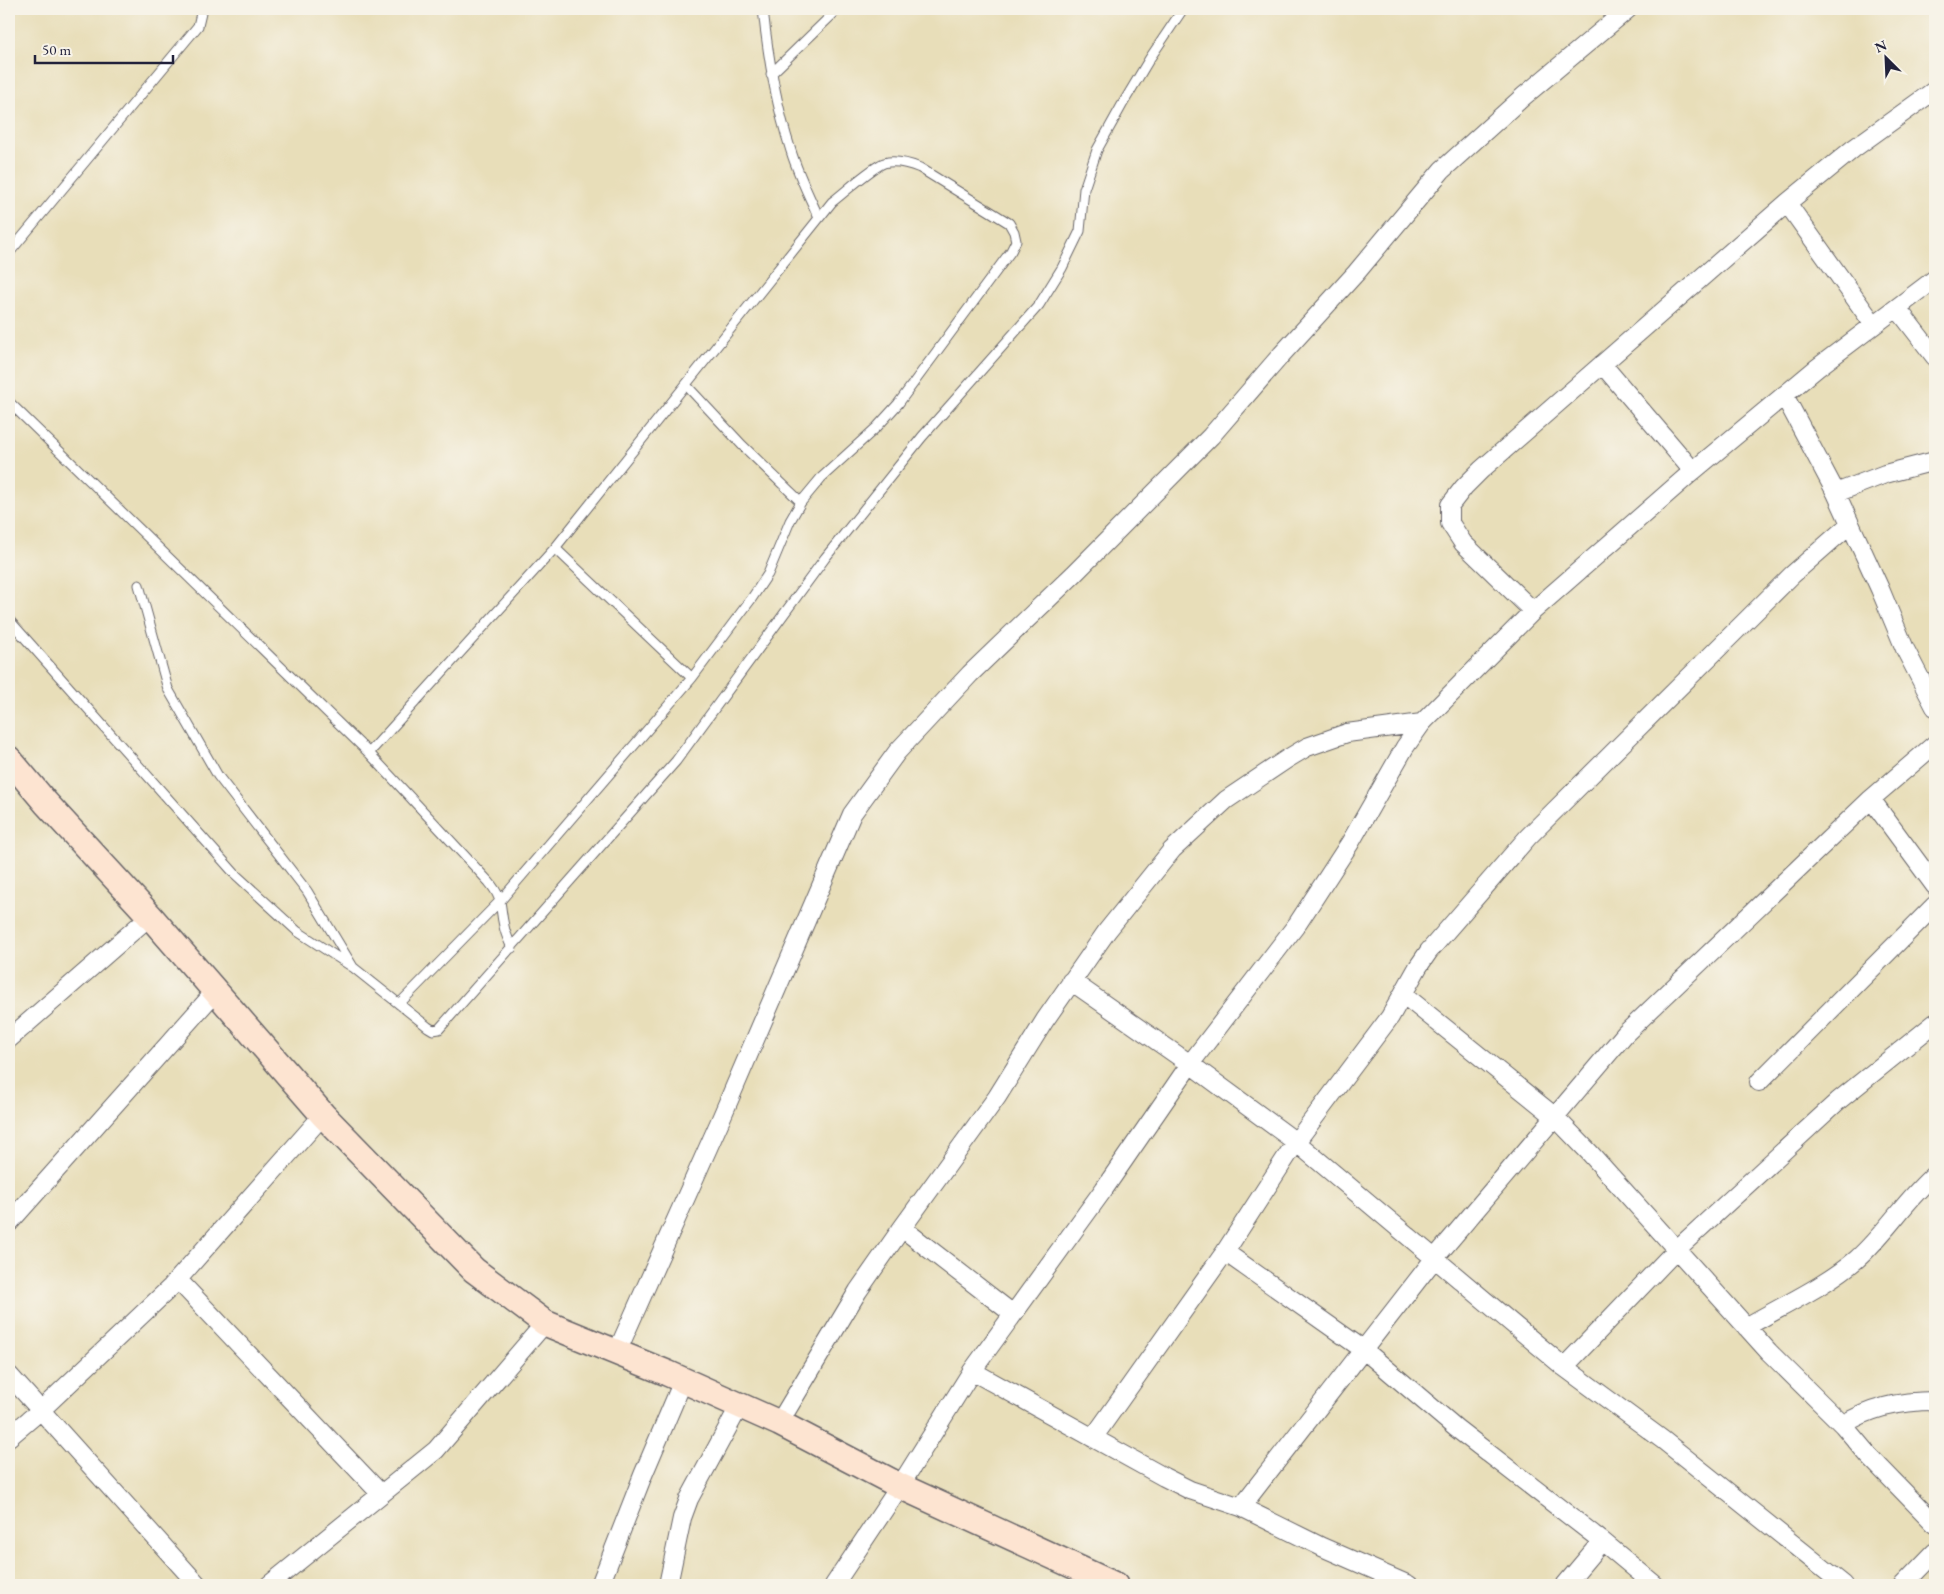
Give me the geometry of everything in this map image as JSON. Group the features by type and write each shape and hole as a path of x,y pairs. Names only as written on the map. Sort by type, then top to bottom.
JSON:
{"street":[{"path":"617,1352 656,1261 705,1156 852,814 891,759 970,674 1074,574 1211,436 1362,266 1442,170 1524,96 1628,9"},
{"path":"1533,611 1463,542 1450,523 1450,505 1481,470 1786,203 1853,149 1935,90"},
{"path":"1786,203 1874,325"},
{"path":"834,1585 900,1486 972,1371 1104,1189 1190,1064 1298,922 1350,843 1405,747 1422,723 1533,611 1693,471 1784,395 1935,279"},
{"path":"1898,308 1935,357"},
{"path":"1602,364 1693,471"},
{"path":"1784,395 1836,493 1905,649 1935,707"},
{"path":"1836,493 1885,474 1935,461"},
{"path":"1093,1438 1225,1252 1296,1142 1375,1039 1429,951 1528,837 1792,575 1850,524"},
{"path":"780,1423 858,1291 997,1097 1071,981 1107,931 1172,850 1226,800 1286,759 1317,744 1347,733 1422,723"},
{"path":"1241,1507 1434,1259 1625,1034 1871,799 1935,744"},
{"path":"9,759 46,803 150,916 323,1115 474,1270 545,1323 617,1352 780,1423 900,1486 1115,1585"},
{"path":"1871,799 1935,886"},
{"path":"1759,1082 1935,905"},
{"path":"9,1040 150,916"},
{"path":"1071,981 1190,1064 1296,1142 1564,1367 1663,1440 1844,1585"},
{"path":"9,1223 215,992"},
{"path":"1404,994 1554,1116 1596,1159 1769,1352 1843,1425 1869,1456 1935,1524"},
{"path":"1564,1367 1676,1250 1838,1102 1935,1023"},
{"path":"9,1437 41,1410 178,1280 323,1115"},
{"path":"1746,1327 1838,1274 1874,1243 1915,1192 1935,1174"},
{"path":"902,1228 1013,1314"},
{"path":"1225,1252 1364,1350 1456,1428 1656,1585"},
{"path":"178,1280 381,1494"},
{"path":"269,1585 436,1450 545,1323"},
{"path":"972,1371 1190,1490 1241,1507 1322,1547 1409,1585"},
{"path":"9,1375 198,1585"},
{"path":"600,1585 643,1475 692,1384"},
{"path":"1843,1425 1855,1417 1892,1405 1912,1401 1935,1401"},
{"path":"668,1585 673,1568 676,1541 686,1509 732,1402"},
{"path":"1565,1585 1602,1541"},
{"path":"1903,1585 1935,1552"}],"lane":[{"path":"9,253 198,26 202,9"},
{"path":"764,9 771,74 784,128 818,218"},
{"path":"771,74 838,9"},
{"path":"9,620 234,874 298,932 354,968 428,1027 433,1030 439,1029 676,761 824,558 922,437 1039,305 1062,268 1080,231 1084,189 1097,150 1136,81 1183,9"},
{"path":"369,753 555,548 687,386 832,202 860,179 884,163 908,163 920,168 1008,223 1014,232 1016,241 1011,251 898,404 877,427 821,478 801,502 790,521 768,574 692,678 501,900 399,1004"},
{"path":"687,386 742,445 801,502"},
{"path":"9,402 369,753 489,882 498,892 501,900 504,929 512,948"},
{"path":"555,548 692,678"},
{"path":"138,585 168,689 218,776 307,891 354,968"}]}
